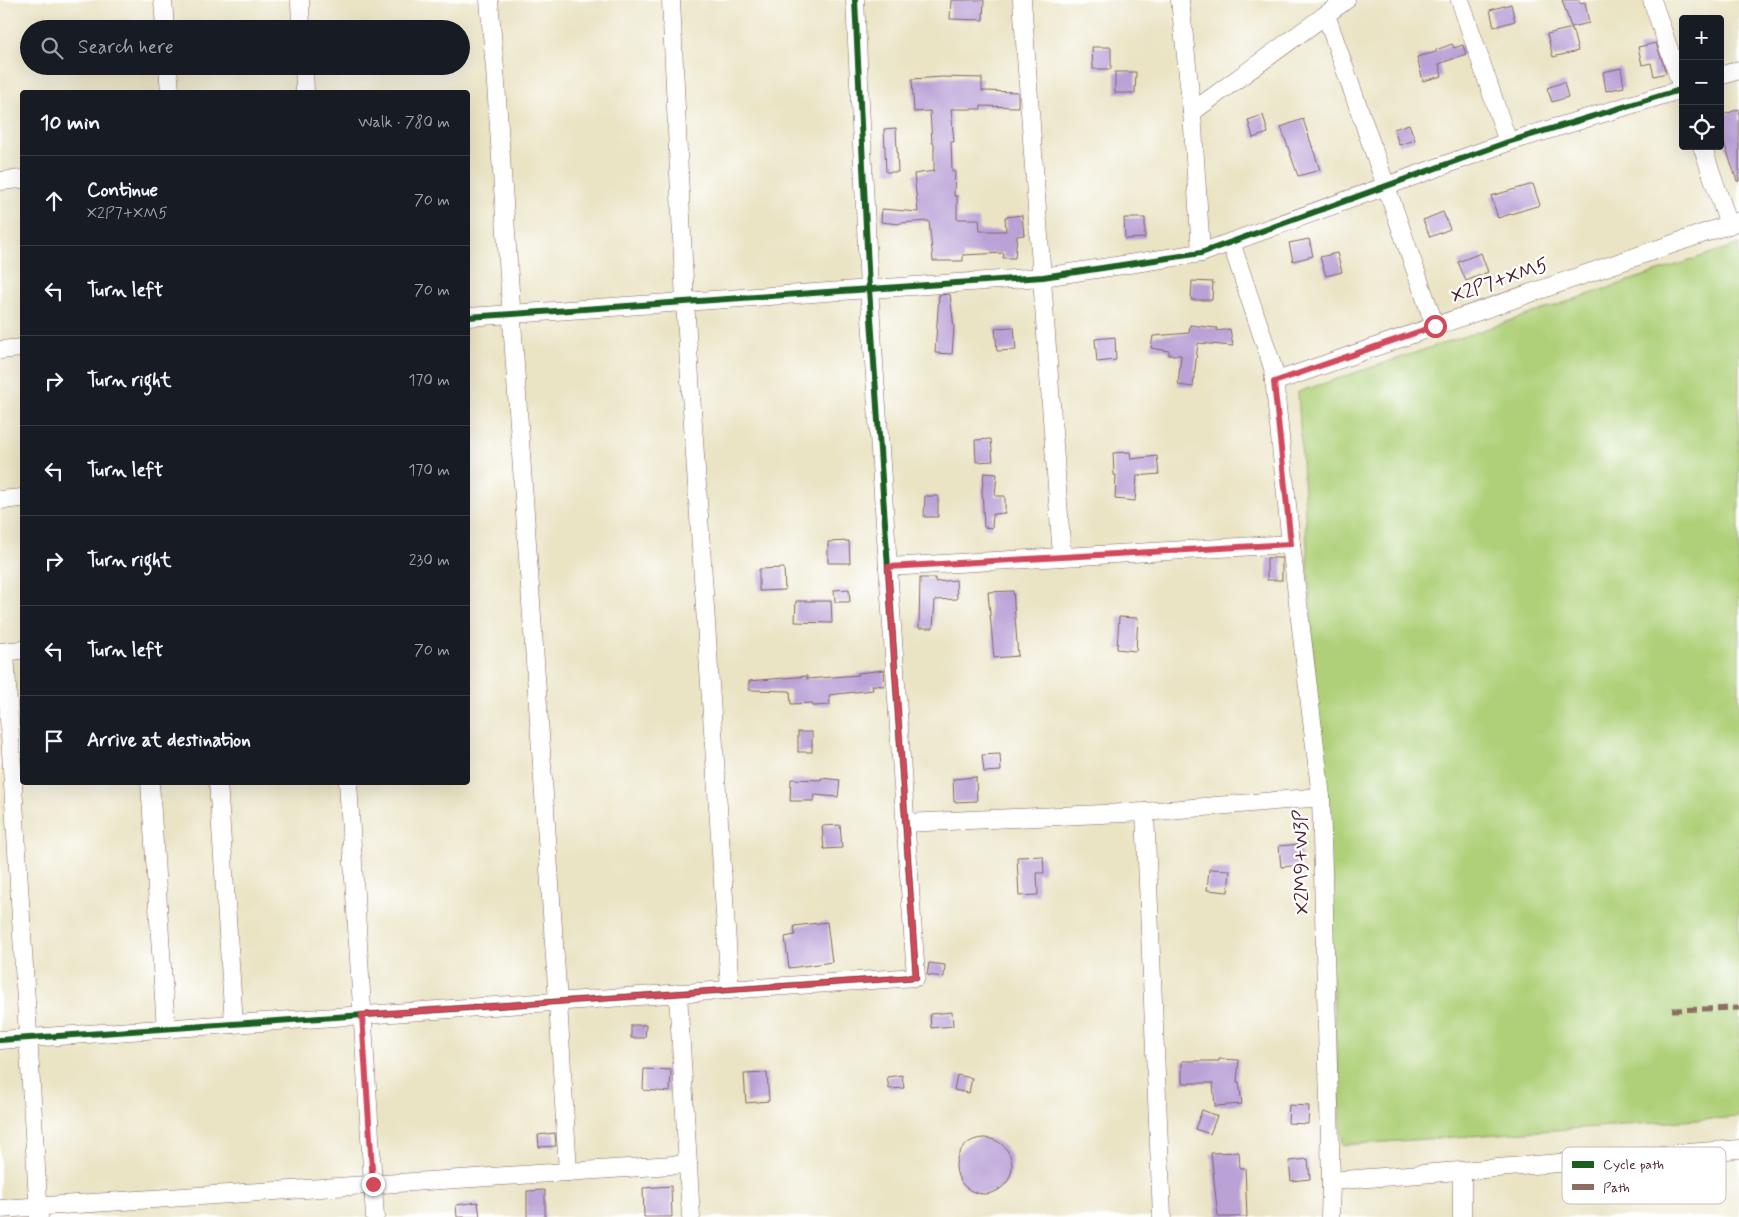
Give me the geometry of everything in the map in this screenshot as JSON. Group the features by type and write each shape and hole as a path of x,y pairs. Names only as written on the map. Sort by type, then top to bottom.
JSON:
{"street":[{"path":"163,0 164,20"},
{"path":"300,0 301,20"},
{"path":"489,0 512,314 568,1172"},
{"path":"671,0 685,302 730,990"},
{"path":"0,1040 916,977 870,289 855,0"},
{"path":"1022,0 1062,557"},
{"path":"1180,0 1192,112 1201,253"},
{"path":"1192,112 1346,0"},
{"path":"1460,0 1508,142"},
{"path":"1652,0 1679,78"},
{"path":"1326,15 1435,326"},
{"path":"1724,75 1739,70"},
{"path":"169,75 170,90"},
{"path":"304,75 305,90"},
{"path":"470,317 1043,277 1201,253 1508,142 1679,90"},
{"path":"1704,150 1734,223"},
{"path":"0,181 20,179"},
{"name":"X2P7+XM5","path":"1274,382 1734,223"},
{"name":"X2M9+W3P","path":"1231,242 1273,368 1291,544 1321,797 1331,1181 1330,1217"},
{"path":"0,350 20,348"},
{"path":"0,500 20,498"},
{"path":"888,567 1291,544"},
{"path":"9,652 28,1038 39,1212"},
{"path":"150,785 166,1029"},
{"path":"218,785 234,1024"},
{"path":"348,785 375,1217"},
{"path":"905,824 1145,812 1321,797"},
{"path":"1145,812 1162,1217"},
{"path":"678,993 691,1217"},
{"path":"1726,1150 1739,1149"},
{"path":"1331,1181 1562,1163"},
{"path":"0,1208 39,1212 373,1184 688,1164"},
{"path":"1462,1171 1462,1217"}],"green space":[{"path":"1739,244 1739,1117 1342,1145 1298,392"}],"building":[{"path":"951,0 984,0 983,20 950,19"},
{"path":"1562,0 1585,2 1589,23 1571,27"},
{"path":"1511,4 1515,21 1494,27 1490,10"},
{"path":"1572,28 1578,51 1553,57 1547,34"},
{"path":"1656,43 1666,73 1654,76 1651,63 1642,65 1638,47"},
{"path":"1452,44 1454,48 1463,45 1466,54 1439,64 1442,76 1423,81 1417,57 1436,52 1436,50"},
{"path":"1092,47 1111,47 1111,69 1093,69"},
{"path":"1621,68 1624,87 1606,91 1603,72"},
{"path":"1115,72 1136,72 1135,93 1115,93"},
{"path":"942,77 982,78 982,91 1018,92 1018,107 981,106 981,109 951,109 954,142 951,142 952,171 955,171 954,196 957,196 957,219 979,219 980,231 1006,231 1005,217 1022,215 1024,235 1017,236 1015,258 1003,258 1004,253 963,255 963,261 933,261 929,221 899,224 881,222 882,209 918,212 914,174 934,171 934,143 932,143 930,111 914,112 912,79"},
{"path":"1564,82 1568,97 1552,102 1547,88"},
{"path":"1739,109 1739,181 1737,181 1724,143 1724,115"},
{"path":"1263,115 1268,133 1253,138 1248,120"},
{"path":"1303,119 1320,170 1298,176 1281,127"},
{"path":"1409,124 1415,140 1399,145 1394,129"},
{"path":"896,128 898,172 886,172 884,129"},
{"path":"1533,184 1540,205 1498,218 1491,196"},
{"path":"1443,212 1450,229 1430,237 1423,220"},
{"path":"1124,218 1145,218 1145,238 1125,239"},
{"path":"1309,239 1313,256 1293,261 1289,243"},
{"path":"1337,253 1342,272 1326,276 1320,257"},
{"path":"1481,253 1488,272 1466,281 1458,262"},
{"path":"1192,281 1213,282 1212,300 1191,300"},
{"path":"950,294 954,328 952,354 935,353 939,295"},
{"path":"1190,325 1217,328 1217,331 1230,329 1233,346 1198,343 1193,387 1178,385 1181,355 1169,355 1169,351 1151,348 1153,336 1189,333"},
{"path":"1014,327 1016,350 997,351 995,328"},
{"path":"1115,337 1116,360 1097,362 1095,339"},
{"path":"991,439 993,461 976,462 975,440"},
{"path":"1130,452 1131,459 1157,456 1159,474 1137,476 1135,501 1115,499 1116,475 1114,475 1113,453"},
{"path":"984,473 997,474 995,496 1005,496 1005,513 993,514 992,528 984,527 982,490"},
{"path":"925,496 938,496 938,517 924,517"},
{"path":"849,541 850,563 828,563 828,542"},
{"path":"1267,558 1282,558 1282,580 1267,580"},
{"path":"784,568 785,590 759,591 759,569"},
{"path":"920,578 935,578 935,582 956,580 957,599 935,600 933,628 919,628"},
{"path":"849,589 850,602 835,602 834,590"},
{"path":"1013,591 1018,656 994,658 988,592"},
{"path":"796,601 831,601 832,623 795,622"},
{"path":"1119,617 1138,618 1136,651 1117,649"},
{"path":"884,670 885,686 872,685 873,690 829,695 830,705 813,706 812,703 791,704 790,691 749,690 749,681 807,676 807,679 858,675 858,673"},
{"path":"798,732 812,732 812,752 798,752"},
{"path":"1000,754 1001,771 984,772 982,755"},
{"path":"976,777 977,801 954,802 953,779"},
{"path":"821,778 840,780 838,797 815,795 814,801 790,801 791,779 821,780"},
{"path":"840,825 842,848 824,849 822,826"},
{"path":"1300,844 1302,865 1281,867 1279,846"},
{"path":"1043,856 1044,873 1037,873 1038,895 1019,896 1017,857"},
{"path":"1209,869 1230,870 1228,892 1207,890"},
{"path":"827,922 832,962 789,968 785,937 795,935 794,926"},
{"path":"929,963 945,965 944,977 927,975"},
{"path":"952,1012 953,1026 931,1028 930,1014"},
{"path":"631,1025 646,1025 645,1038 631,1038"},
{"path":"1219,1059 1239,1060 1237,1082 1239,1082 1242,1104 1215,1106 1213,1083 1182,1083 1182,1061 1219,1061"},
{"path":"644,1069 671,1070 670,1092 643,1090"},
{"path":"767,1073 769,1101 746,1103 744,1074"},
{"path":"902,1075 904,1088 889,1089 887,1077"},
{"path":"957,1075 972,1078 969,1093 954,1090"},
{"path":"1289,1105 1309,1106 1308,1124 1288,1123"},
{"path":"1202,1110 1217,1116 1210,1134 1195,1129"},
{"path":"555,1133 556,1146 539,1147 538,1135"},
{"path":"978,1138 990,1138 1000,1142 1008,1150 1012,1166 1008,1182 1000,1190 990,1194 978,1194 968,1190 960,1182 956,1172 956,1160 960,1150 968,1142"},
{"path":"1239,1152 1240,1168 1245,1168 1247,1217 1218,1217 1211,1153"},
{"path":"1308,1159 1310,1179 1291,1181 1289,1161"},
{"path":"671,1186 672,1217 644,1217 643,1188"},
{"path":"545,1190 545,1217 527,1217 527,1191"},
{"path":"478,1202 480,1217 457,1217 456,1205"}],"marked path":[{"path":"1672,1010 1739,1008"}],"cycle path":[{"path":"0,1040 916,977 869,289 855,0"},
{"path":"470,317 1043,277 1201,253 1508,142 1679,90"}],"route":[{"path":"373,1184 362,1015 916,977 888,567 1291,544 1274,382 1435,326"}]}
